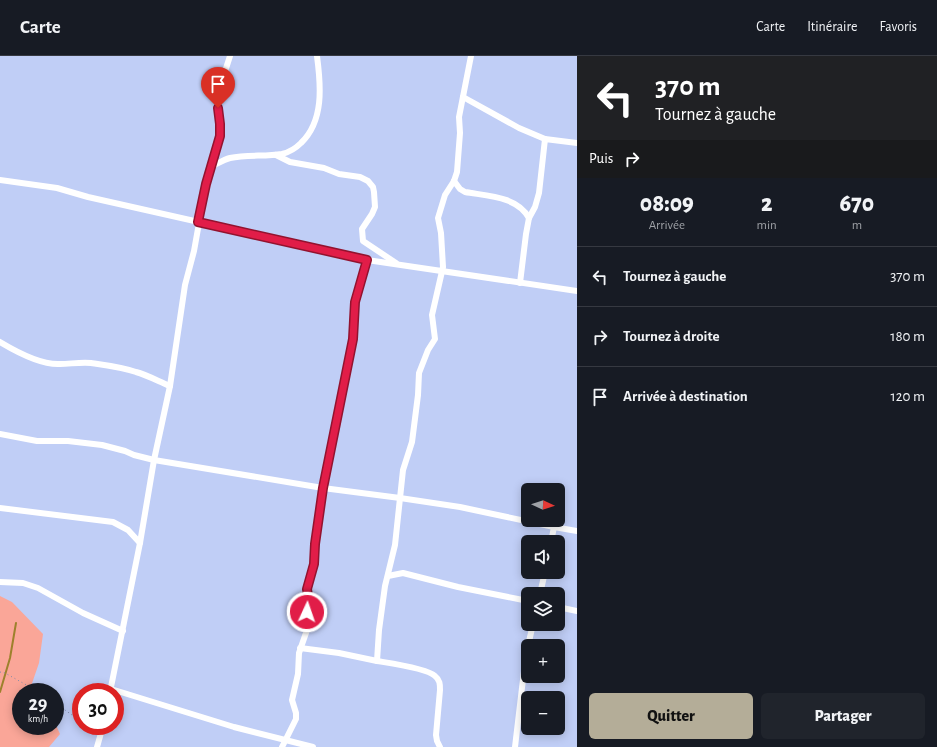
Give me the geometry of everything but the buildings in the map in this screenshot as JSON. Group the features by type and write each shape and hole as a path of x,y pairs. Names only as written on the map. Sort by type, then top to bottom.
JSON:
{"street":[{"path":"113,683 140,543 154,460 170,386 183,297 194,251 198,222 210,167 220,136 218,103 219,90 230,56"},
{"path":"210,167 223,160 234,157 276,155 289,152 297,147 310,133 316,121 320,98 317,56"},
{"path":"376,661 379,630 395,545 403,470 412,442 420,373 428,350 435,339 432,315 443,267 441,233 438,218 446,192 454,181 457,172 460,133 459,117 471,56"},
{"path":"463,97 519,128 546,139 577,143"},
{"path":"520,283 526,234 529,218 535,207 539,193 546,139"},
{"path":"276,155 290,162 324,168 339,174 360,176 368,181 374,192 375,208 362,229 363,241 399,265"},
{"path":"0,180 57,188 88,197 367,260 577,291"},
{"path":"454,181 460,189 465,192 518,205 526,212 529,218"},
{"path":"282,747 296,719 296,713 292,700 296,682 300,648 307,630 307,612 309,604 307,589 314,564 315,544 323,488 351,350 355,302 367,260"},
{"path":"0,342 33,358 50,363 59,364 79,362 123,369 138,372 170,386"},
{"path":"0,434 37,441 68,441 102,445 154,460 323,488 481,511 521,520"},
{"path":"0,508 113,522 128,530 140,543"},
{"path":"552,535 554,527 577,531"},
{"path":"388,576 402,573 464,589 521,601"},
{"path":"0,582 23,583 38,588 83,613 123,631"},
{"path":"565,608 577,611"},
{"path":"300,648 339,653 429,672 438,678 440,690 436,741 440,747"},
{"path":"515,747 523,683"},
{"path":"124,695 234,727 313,747"},
{"path":"97,747 100,735"}],"path":[{"path":"0,672 22,683"},
{"path":"64,709 72,715"}],"shaded area":[{"path":"0,596 12,602 43,634 39,663 32,683 12,683 12,735 59,735 49,747 0,747"}],"waterway":[{"path":"0,692 10,658 16,623"}],"route":[{"path":"218,108 220,136 206,184 198,222 367,260 354,307 353,339 323,488 315,544 315,558 307,589 309,604 307,612"}]}
